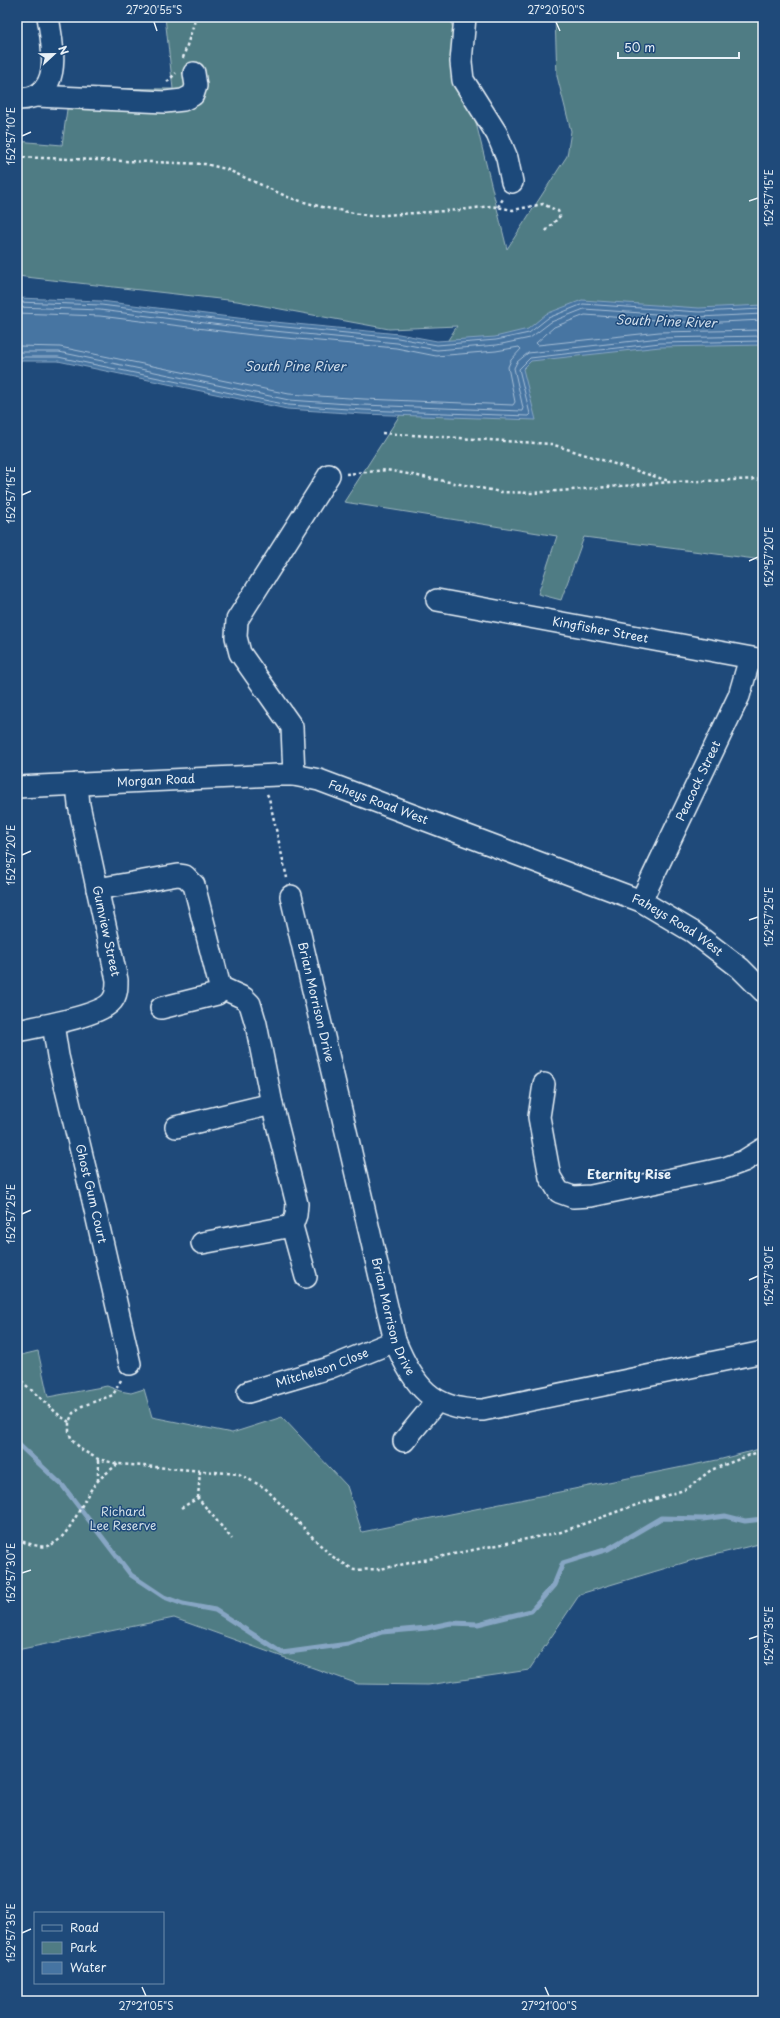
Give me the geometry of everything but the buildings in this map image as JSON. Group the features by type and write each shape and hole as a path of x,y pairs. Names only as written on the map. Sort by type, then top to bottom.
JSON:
{"street":[{"path":"27,97 47,84 54,69 48,17"},
{"path":"465,17 461,62 464,80 497,134 507,158 512,182"},
{"path":"27,97 165,102 178,101 192,95 196,86 184,69"},
{"path":"294,775 292,727 240,653 236,637 237,620 329,475"},
{"name":"Kingfisher Street","path":"437,600 757,659"},
{"name":"Peacock Street","path":"641,901 757,659"},
{"name":"Morgan Road","path":"17,787 294,775"},
{"name":"Faheys Road West","path":"294,775 319,780 641,901 693,932 740,968 763,991"},
{"name":"Gumview Street","path":"17,1031 53,1024 103,1008 112,1002 116,993 117,980 79,805 77,784"},
{"path":"97,889 178,875 185,876 191,880 194,885 220,987 217,994 161,1008"},
{"name":"Brian Morrison Drive","path":"291,896 395,1341 412,1376 423,1390 437,1401 455,1408 466,1410 483,1410 763,1352"},
{"path":"220,987 244,998 250,1004 256,1024 272,1104 297,1204 296,1215 292,1226 306,1277"},
{"name":"Ghost Gum Court","path":"53,1024 58,1056 130,1364"},
{"path":"544,1084 539,1117 550,1177 559,1192 573,1197 591,1196 725,1168 744,1161 763,1149"},
{"path":"176,1127 272,1104"},
{"path":"202,1243 292,1226"},
{"name":"Mitchelson Close","path":"248,1392 329,1368 395,1341"},
{"path":"404,1441 437,1401"}],"path":[{"path":"162,86 184,69 196,17"},
{"path":"17,157 205,164 226,169 290,198 322,207 370,216 460,210 491,206 513,210 543,204 558,211 560,216 544,233"},
{"path":"382,433 551,444 671,482"},
{"path":"329,475 387,470 501,492 533,493 671,482 763,479"},
{"path":"263,788 270,798 291,896"},
{"path":"130,1364 113,1395 82,1406 73,1413 69,1422 69,1430 71,1438 82,1450 98,1459 118,1464 239,1474 265,1488 330,1555 354,1570 380,1569 561,1532 686,1489 711,1470 763,1450"},
{"path":"17,1377 60,1416 69,1422"},
{"path":"98,1459 98,1482"},
{"path":"17,1540 45,1546 55,1543 65,1533 84,1498 98,1482 118,1464"},
{"path":"200,1470 198,1498 232,1539"},
{"path":"181,1508 198,1498"}],"green space":[{"path":"165,17 450,17 507,249 567,156 571,131 557,76 555,17 682,17 690,19 763,20 763,560 584,537 561,600 538,594 557,536 344,502 457,326 389,329 237,301 17,276 17,141 62,145 70,88 173,89"},
{"name":"Richard Lee Reserve","path":"38,1351 48,1397 107,1386 131,1393 144,1389 152,1417 232,1433 282,1417 347,1486 362,1532 722,1459 763,1448 763,1543 693,1560 580,1594 529,1670 428,1685 358,1684 174,1618 17,1650 17,1356"}],"water":[{"name":"South Pine River","path":"17,298 101,301 254,320 399,334 437,341 495,337 528,329 546,314 582,300 699,308 763,305 763,345 660,347 531,361 523,369 536,420 363,414 287,409 58,361 17,361"}],"waterway":[{"path":"17,1443 63,1486 131,1575 164,1597 183,1604 215,1610 282,1653 348,1644 382,1632 427,1628 451,1623 478,1624 531,1611 554,1585 563,1563 608,1549 661,1518 703,1519 725,1516 745,1521 763,1519"}],"district":[{"name":"Eternity Rise","path":"629,1174"}]}
